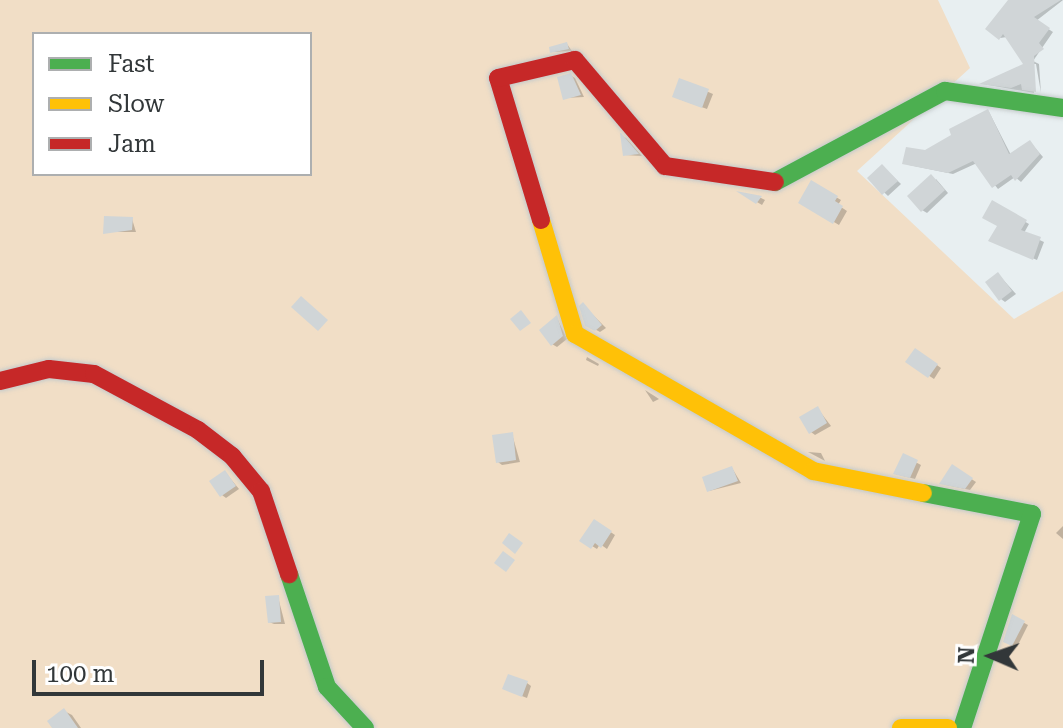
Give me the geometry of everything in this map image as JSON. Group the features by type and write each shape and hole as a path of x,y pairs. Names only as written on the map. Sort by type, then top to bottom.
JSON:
{"street":[{"path":"962,728 1032,514 813,471 575,334 498,78 575,60 665,166 769,185 945,91 1063,108"},
{"path":"0,381 49,369 94,374 198,430 232,456 261,491 275,523 302,624 327,687 365,728"},
{"path":"901,728 948,728"}],"shaded area":[{"path":"0,0 938,0 970,68 857,171 1014,319 1063,291 1063,728 0,728"}],"building":[{"path":"1008,0 1061,0 1034,17 1050,28 1039,43 1044,49 1034,56 1036,92 1022,90 1021,84 1011,88 979,84 1023,64 1003,34 999,40 985,29"},
{"path":"567,42 569,49 550,53 549,47"},
{"path":"571,73 581,95 563,100 557,77"},
{"path":"679,78 709,89 702,108 672,97"},
{"path":"988,109 1009,154 1030,140 1040,154 1015,181 1011,175 992,188 973,161 948,173 902,164 906,147 925,150 951,135 949,129"},
{"path":"621,133 639,154 623,156"},
{"path":"882,164 898,181 882,195 867,178"},
{"path":"931,174 945,190 921,212 907,196"},
{"path":"811,180 838,196 835,201 843,206 833,224 798,203"},
{"path":"736,191 762,196 756,204"},
{"path":"992,200 1027,220 1021,230 1041,237 1033,260 988,241 997,226 982,218"},
{"path":"104,216 133,217 132,230 103,234"},
{"path":"998,272 1012,291 999,301 985,282"},
{"path":"301,296 328,320 318,331 291,307"},
{"path":"583,302 602,325 595,331 585,326 579,306"},
{"path":"521,310 531,323 520,331 510,319"},
{"path":"557,315 563,336 551,346 539,330"},
{"path":"915,348 938,364 928,378 905,362"},
{"path":"818,406 827,423 809,434 799,417"},
{"path":"513,432 516,460 496,463 492,435"},
{"path":"903,453 918,460 910,478 893,474"},
{"path":"952,464 973,478 965,489 939,484"},
{"path":"732,466 738,481 707,492 702,477"},
{"path":"225,470 236,486 220,497 209,481"},
{"path":"594,519 612,531 601,548 595,543 591,549 579,541"},
{"path":"509,533 523,543 515,554 502,543"},
{"path":"503,551 515,560 506,572 494,563"},
{"path":"279,595 281,622 268,623 265,596"},
{"path":"1012,614 1025,621 1012,646 1003,642"},
{"path":"508,674 528,681 522,697 502,689"},
{"path":"64,708 78,728 52,728 47,721"}],"traffic: fast":[{"path":"775,182 945,91 1063,108"},
{"path":"923,493 1032,514 962,728"},
{"path":"289,574 327,687 365,728"}],"traffic: slow":[{"path":"541,220 575,334 813,471 923,493"},
{"path":"901,728 948,728"}],"traffic: jam":[{"path":"541,220 498,78 575,60 665,166 775,182"},
{"path":"0,381 49,369 94,374 198,430 232,456 261,491 289,574"}]}
